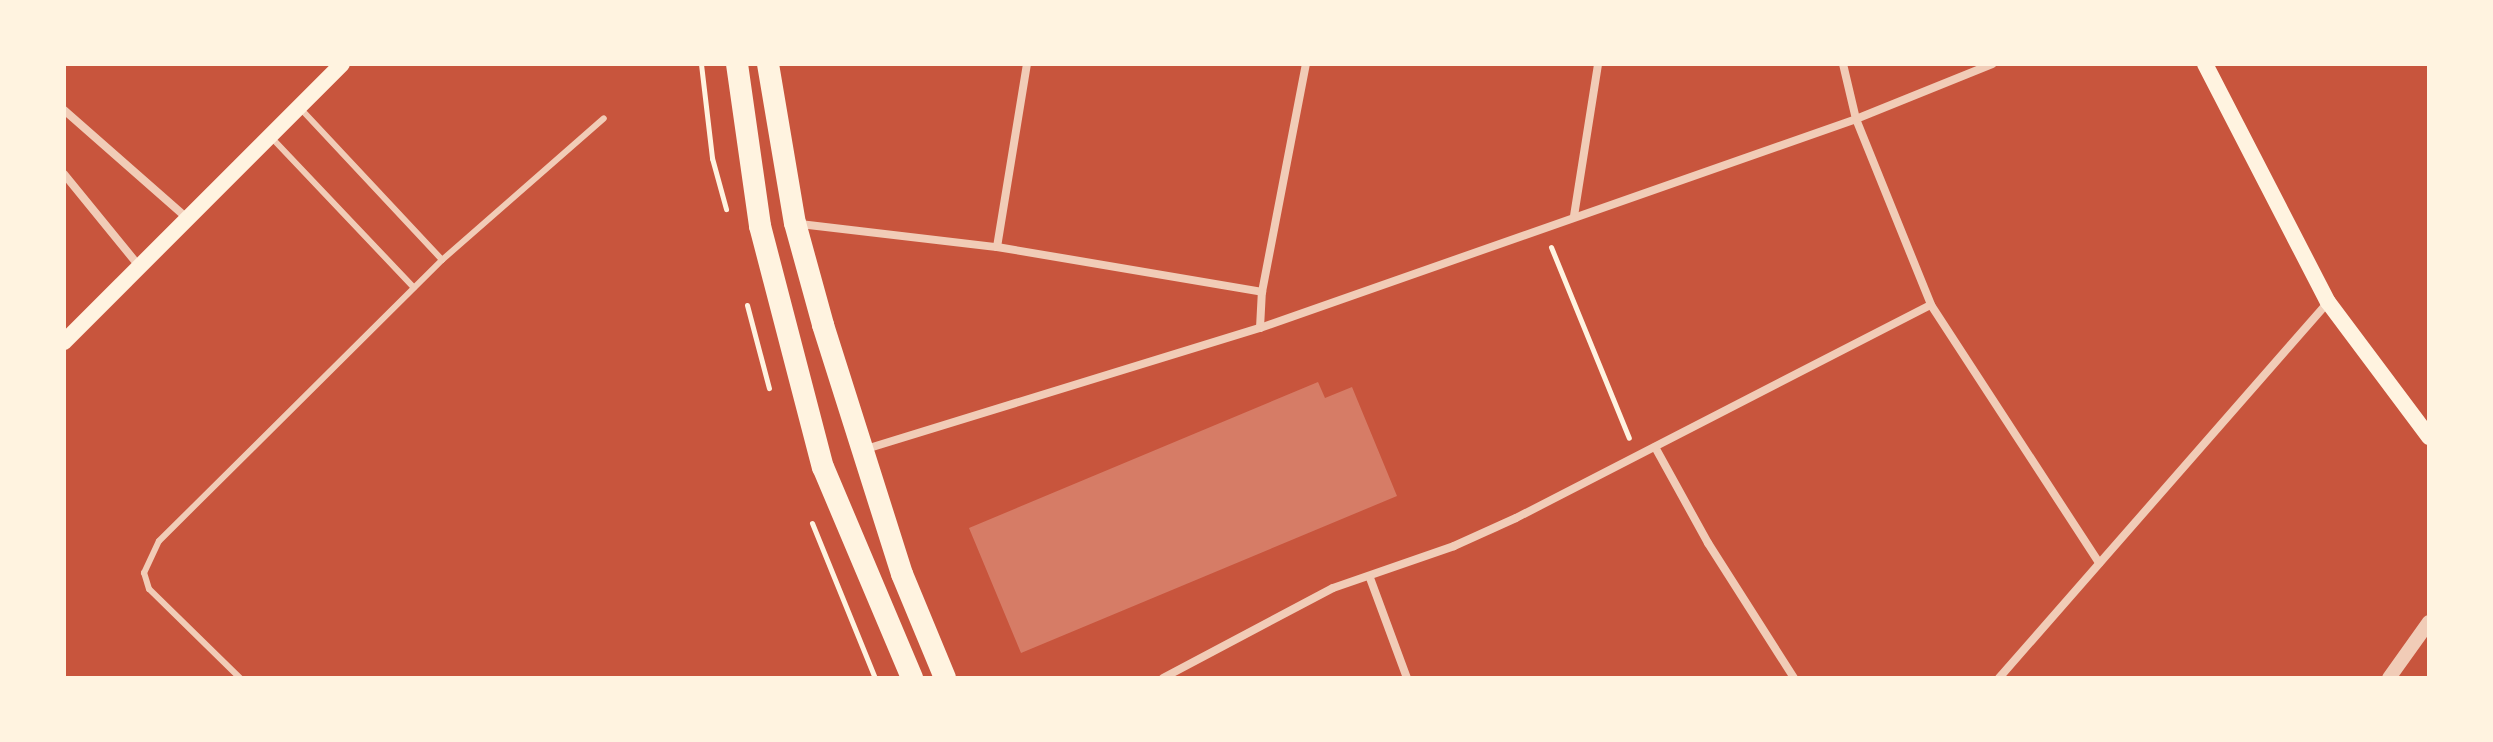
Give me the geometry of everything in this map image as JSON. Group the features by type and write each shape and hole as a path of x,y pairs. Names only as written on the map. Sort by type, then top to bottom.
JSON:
{"highway":[{"path":"737,64 760,226 823,467 912,678"},
{"path":"768,64 795,223 860,451 902,574 945,678"}],"main road":[{"path":"64,342 342,64"},
{"path":"2205,64 2328,302 2429,437"}],"street":[{"path":"997,247 1027,64"},
{"path":"1260,328 1262,292 1306,64"},
{"path":"1574,216 1598,64"},
{"path":"1843,64 1856,119 1931,305 2099,563"},
{"path":"860,451 1260,328 1856,119 1992,64"},
{"path":"64,110 188,219"},
{"path":"64,174 141,268"},
{"path":"795,223 997,247 1262,292"},
{"path":"1999,678 2328,302"},
{"path":"1163,678 1284,611 1466,541 1637,457 1931,305"},
{"path":"1655,447 1708,543 1794,678"},
{"path":"1370,578 1407,678"},
{"path":"2389,678 2429,622"}],"lane":[{"path":"300,108 442,260"},
{"path":"240,678 149,589 144,573 148,558 178,519 442,260 604,118"},
{"path":"270,136 414,288"}],"path":[{"path":"1544,229 1637,457"}],"building":[{"path":"1318,382 1325,398 1352,387 1397,496 1021,653 969,528"}]}
